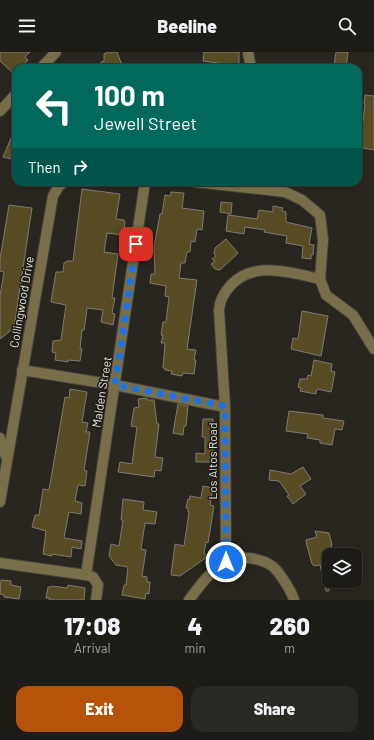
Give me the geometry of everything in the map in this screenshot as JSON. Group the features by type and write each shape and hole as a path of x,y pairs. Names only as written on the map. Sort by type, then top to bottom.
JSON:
{"street":[{"path":"45,64 56,52"},
{"path":"248,52 250,64"},
{"path":"0,111 12,98"},
{"name":"Collingwood Drive","path":"0,502 53,196 59,186"},
{"name":"Malden Street","path":"86,575 144,186"},
{"path":"261,186 278,187 302,200 320,215 324,240 320,279 326,295 354,314 374,349"},
{"name":"Los Altos Road","path":"226,562 225,406 219,310 221,300 233,281 252,271 281,271 320,279"},
{"path":"22,370 115,385 225,406"},
{"path":"0,438 7,458"},
{"path":"189,600 204,580 226,562 232,559 248,557 273,566 292,592 294,600"},
{"path":"0,563 86,575 93,578 98,585 96,600"}],"building":[{"path":"0,52 30,52 25,57 28,60 24,64 12,64 12,72 0,61"},
{"path":"117,52 122,64 102,64 101,62 104,61 104,54"},
{"path":"204,52 239,52 239,64 203,61"},
{"path":"336,52 348,52 346,64 334,64"},
{"path":"365,95 374,96 374,150 362,148"},
{"path":"12,136 12,159 3,157"},
{"path":"82,189 120,194 116,219 124,220 125,222 123,235 107,233 104,252 118,254 112,298 115,298 112,313 115,314 113,325 101,322 103,310 87,308 84,330 82,330 80,349 82,349 80,361 68,360 68,362 55,360 56,353 52,352 53,341 61,340 66,305 51,302 56,272 63,272 64,263 67,261 73,261"},
{"path":"171,192 184,193 182,208 204,211 202,230 197,229 195,242 191,241 190,252 187,252 185,263 181,263 179,278 197,280 187,349 196,350 194,374 183,373 182,376 171,374 172,371 165,370 165,368 163,368 165,343 161,343 163,335 161,335 163,322 166,322 169,297 165,296 166,286 150,283 151,274 155,274 154,247 160,214 162,214 165,195 170,196"},
{"path":"221,202 232,203 231,214 220,212"},
{"path":"9,205 32,208 14,328 0,339 0,296 4,272 0,271 0,259"},
{"path":"273,206 283,208 282,211 286,212 286,222 312,228 309,244 314,245 311,259 302,258 303,246 286,243 287,236 264,232 265,230 245,227 244,234 226,231 228,215 257,219 259,210 273,212"},
{"path":"226,239 238,253 220,270 215,269 211,264 215,261 212,259 216,256 214,254 215,248"},
{"path":"302,311 328,316 321,356 291,349 293,338 298,339"},
{"path":"314,360 332,364 331,371 335,372 331,392 317,389 316,394 300,391 301,388 298,387 300,379 307,379 308,375 311,376"},
{"path":"70,389 87,392 82,422 88,423 86,432 90,432 84,470 87,471 85,486 78,485 75,501 82,503 81,514 69,512 64,538 82,541 81,549 72,547 71,557 43,554 46,531 32,527 35,515 39,515 43,489 49,490 65,397 69,398"},
{"path":"147,398 147,400 154,400 157,424 159,424 155,457 163,458 161,471 155,470 154,477 118,472 120,462 132,464 137,427 131,426 134,408 139,407 138,399"},
{"path":"178,404 188,406 186,426 184,426 183,435 173,433"},
{"path":"289,411 323,415 323,418 344,421 342,430 335,429 332,445 320,443 320,440 307,438 308,434 286,431"},
{"path":"203,419 213,419 213,462 196,462 196,453 205,454 205,437 202,437"},
{"path":"303,467 311,479 300,486 306,494 293,504 287,496 289,495 279,481 269,480 270,470 291,474"},
{"path":"203,486 213,488 210,505 214,506 208,543 206,542 204,553 207,557 180,576 171,575 175,544 184,546 189,512 188,508 186,508 188,499 189,500 190,496 201,498"},
{"path":"123,499 144,502 143,510 157,512 155,524 145,523 141,549 146,550 142,576 147,577 147,582 150,582 149,594 146,593 145,599 122,595 124,585 126,585 128,567 116,565 109,556 111,544 119,546 123,520 121,520"},
{"path":"315,531 329,533 332,545 332,548 322,548 322,574 320,565 314,566 312,564 306,540 317,537"},
{"path":"1,580 11,581 11,585 21,587 19,599 4,597 4,595 0,594"},
{"path":"68,585 85,588 84,600 49,600 50,598 46,598 48,587 52,586 67,588"},
{"path":"325,588 329,588 329,591 326,591"}],"route":[{"path":"136,244 115,385 225,406 226,562"}]}
